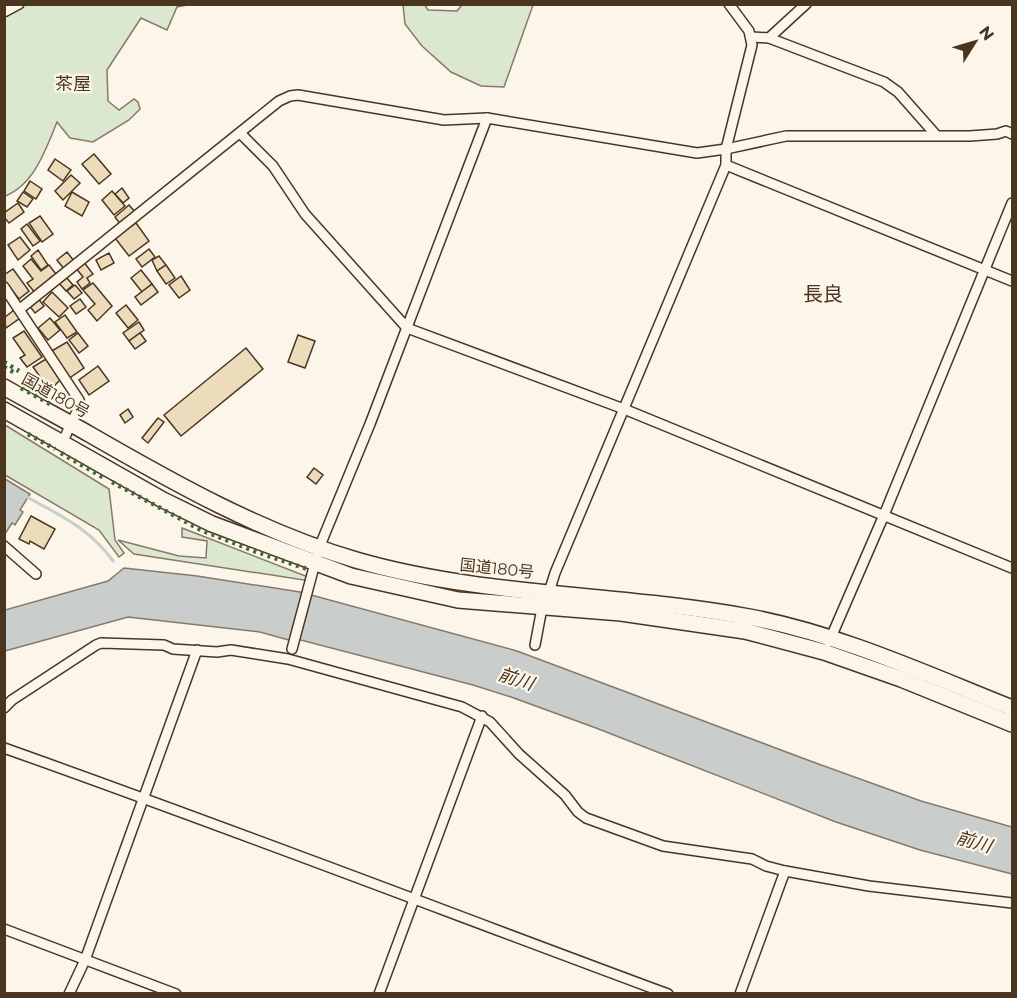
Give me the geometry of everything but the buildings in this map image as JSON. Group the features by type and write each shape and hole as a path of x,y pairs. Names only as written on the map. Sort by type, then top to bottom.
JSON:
{"highway":[{"name":"国道180号","path":"4,387 172,482 270,529 359,561 460,583 628,599 751,617 831,638 1012,708"},
{"path":"4,410 162,500 212,524 351,576 458,600 621,613 745,631 824,652 901,679 1012,724"}],"street":[{"path":"4,12 19,4"},
{"path":"535,645 542,608 555,573 726,165 726,149 751,55 752,38 743,21 729,4"},
{"path":"769,38 806,4"},
{"path":"752,38 769,38 884,82 898,92 936,135"},
{"path":"20,309 279,101 290,96 298,95 444,120 487,118 697,153 786,136 970,136 998,134 1006,131 1012,134"},
{"path":"292,647 314,564 487,118"},
{"path":"240,133 273,166 305,214 407,328 624,409 1012,568"},
{"path":"726,165 1012,280"},
{"path":"824,652 884,515 1012,204"},
{"path":"4,287 79,400 80,405 62,443"},
{"path":"4,546 36,574"},
{"path":"4,708 12,700 101,643 164,645 173,649 217,652 231,650 288,659 462,707 482,716 586,818 663,846 752,859 785,871 869,886 1012,903"},
{"path":"69,993 85,960 196,650"},
{"path":"379,993 482,716"},
{"path":"4,748 143,797 413,900 668,993"},
{"path":"740,993 785,871"},
{"path":"4,929 176,993"}],"green space":[{"path":"5,5 187,5 177,7 167,30 141,18 107,70 108,101 119,110 134,99 138,102 140,109 129,120 93,142 70,138 57,122 38,165 31,175 24,184 5,196"},
{"path":"403,5 425,5 428,10 457,11 462,5 533,5 504,87 481,86 451,72 422,46 405,24"},
{"path":"5,425 109,489 115,540 124,553 119,557 99,530 5,475"},
{"path":"182,528 308,577 304,580 134,554 118,540 179,556 206,558 207,541 182,537"}],"water":[{"path":"5,479 30,494 20,510 23,512 15,525 12,523 5,534"},
{"name":"前川","path":"124,568 197,576 300,592 517,651 921,801 1012,827 1012,874 920,850 836,822 511,697 297,639 292,641 260,632 128,617 5,651 5,610 108,581"}],"waterway":[{"path":"27,497 84,531 113,561"}],"hedge":[{"path":"4,362 19,371"},
{"path":"4,367 17,374"},
{"path":"21,388 50,404"},
{"path":"28,434 55,449"},
{"path":"61,453 104,478"},
{"path":"112,482 201,530 307,569"}],"district":[{"name":"茶屋","path":"73,84"},
{"name":"長良","path":"823,294"}]}
